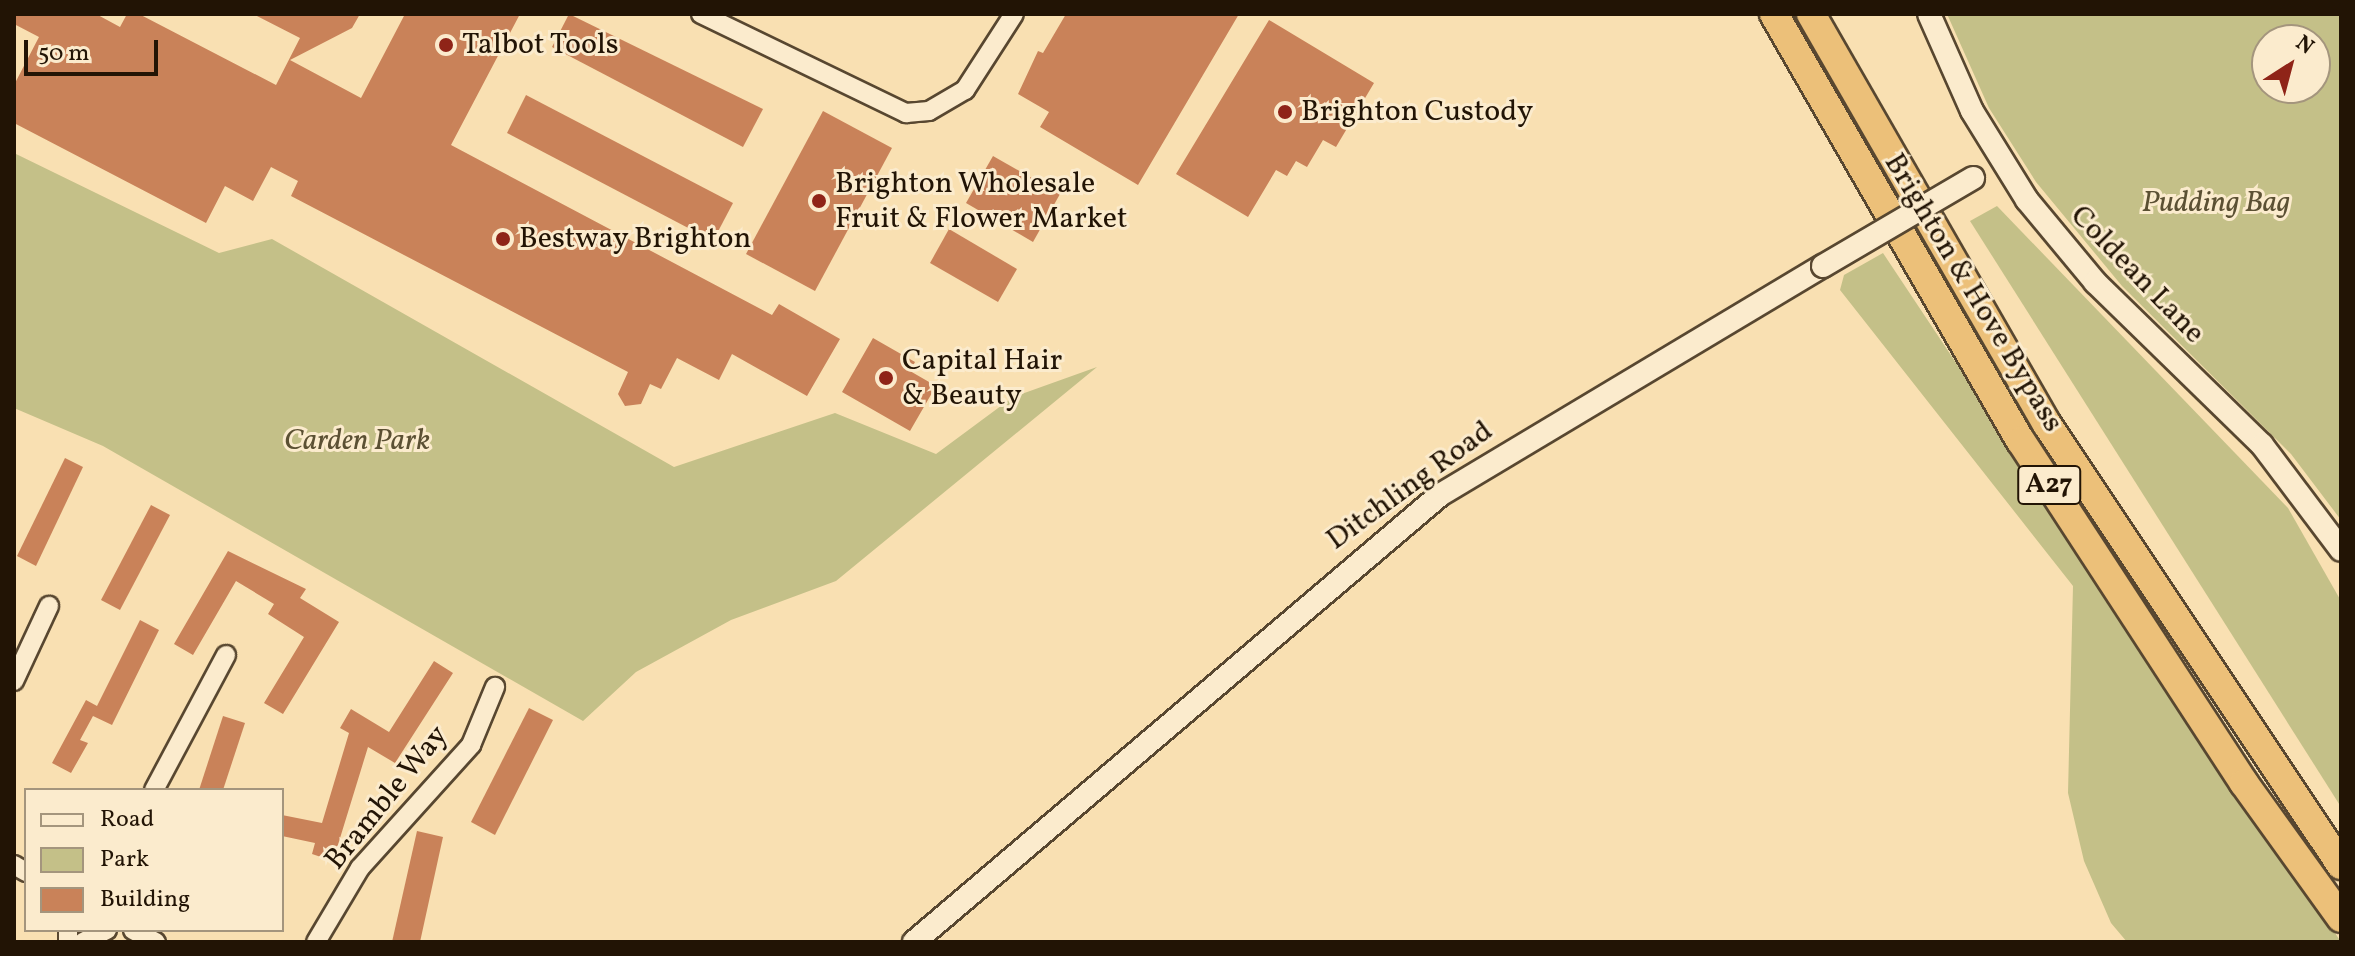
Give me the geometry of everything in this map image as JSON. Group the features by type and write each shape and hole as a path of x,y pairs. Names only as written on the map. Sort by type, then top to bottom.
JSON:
{"highway":[{"name":"Brighton & Hove Bypass","path":"1811,14 2040,412 2135,564 2341,865"},
{"name":"Brighton & Hove Bypass","path":"1776,21 2021,441 2244,783 2341,918"}],"street":[{"path":"701,14 906,113 929,111 959,95 1014,14"},
{"name":"Coldean Lane","path":"1929,14 1954,77 2000,160 2095,282 2271,454 2341,550"},
{"name":"Ditchling Road","path":"914,942 1440,495 2000,160"},
{"path":"14,681 49,606"},
{"path":"155,788 226,655"},
{"name":"Bramble Way","path":"316,942 360,868 471,745 495,687"},
{"path":"83,942 103,932"},
{"path":"137,932 156,942"}],"green space":[{"name":"Pudding Bag","path":"1947,14 2341,14 2341,520 2291,454 2122,286 2036,182 1989,108"},
{"name":"Carden Park","path":"14,153 219,253 272,239 674,467 835,413 936,454 1013,397 1097,367 836,581 731,620 636,672 583,721 103,446 14,408"},
{"path":"1997,206 2288,508 2341,601 2341,807 1970,221"},
{"path":"1883,253 2341,942 2127,942 2111,923 2084,861 2068,793 2073,586 1840,290 1844,275"}],"building":[{"path":"14,14 96,14 120,27 127,14 139,14 276,85 300,38 253,14 360,14 352,28 290,60 361,98 405,14 520,14 451,145 772,315 779,304 840,339 807,396 732,354 719,380 677,358 661,389 650,384 641,404 625,406 618,394 628,372 291,196 298,181 271,167 253,201 225,186 206,223 14,123 14,85 39,37 14,24"},
{"path":"569,14 763,109 743,147 552,47"},
{"path":"1066,14 1239,14 1138,185 1040,127 1049,112 1018,94 1038,51 1043,53"},
{"name":"Brighton Custody","path":"1269,20 1374,83 1336,147 1323,140 1307,167 1296,161 1287,176 1276,170 1248,217 1176,174"},
{"path":"526,95 733,203 713,241 507,133"},
{"name":"Brighton Wholesale Fruit & Flower Market","path":"823,111 892,148 815,291 746,254"},
{"path":"993,156 1060,194 1033,242 966,203"},
{"path":"949,229 1017,269 998,302 930,263"},
{"name":"Capital Hair & Beauty","path":"873,338 915,362 910,371 936,386 910,431 842,392"},
{"path":"65,458 83,467 36,566 17,556"},
{"path":"151,505 170,515 120,610 101,600"},
{"path":"228,551 306,589 300,598 339,622 283,714 264,703 304,637 268,614 274,604 236,581 193,655 174,644"},
{"path":"140,620 159,630 112,725 93,716 80,740 88,743 71,773 52,763 86,700 97,706"},
{"path":"434,661 453,673 395,763 368,747 333,861 312,854 315,843 284,836 284,815 322,823 349,733 340,728 351,709 389,732"},
{"path":"529,708 553,720 495,835 471,822"},
{"path":"223,716 245,723 224,788 200,788"},
{"path":"417,831 443,837 420,942 392,942"}],"place":[{"name":"Talbot Tools","path":"446,45"},
{"name":"Brighton Custody","path":"1285,112"},
{"name":"Brighton Wholesale Fruit & Flower Market","path":"819,201"},
{"name":"Bestway Brighton","path":"503,239"},
{"name":"Capital Hair & Beauty","path":"886,378"}]}
